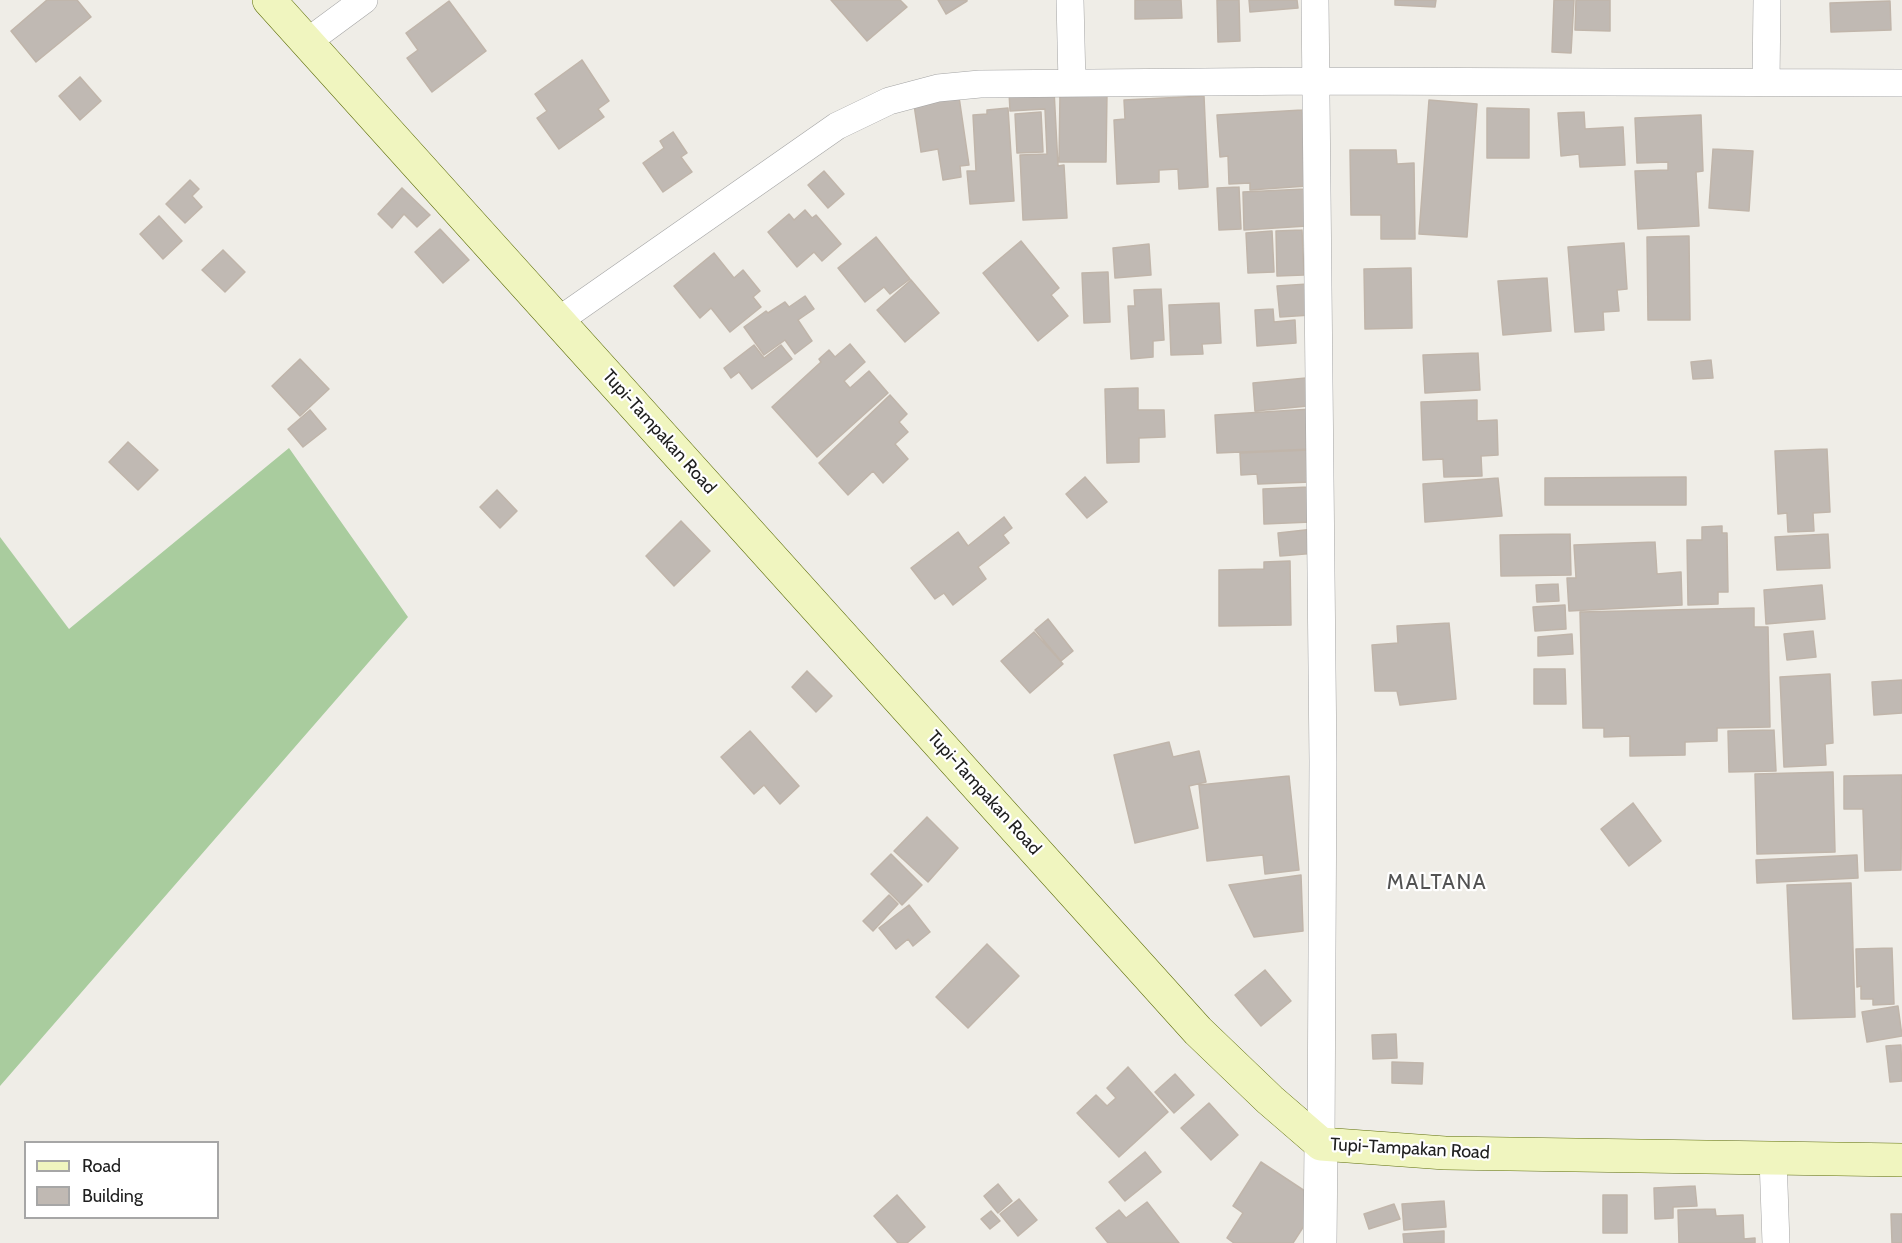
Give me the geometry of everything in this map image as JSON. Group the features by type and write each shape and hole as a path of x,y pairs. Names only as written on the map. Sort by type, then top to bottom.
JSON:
{"main road":[{"name":"Tupi-Tampakan Road","path":"269,0 1198,1031 1270,1100 1321,1144 1444,1153 1902,1160"}],"street":[{"path":"307,42 364,0"},
{"path":"1070,0 1072,83"},
{"path":"1315,0 1323,761 1320,1243"},
{"path":"1766,82 1767,0"},
{"path":"558,321 837,126 889,101 938,88 981,84 1315,81 1902,83"},
{"path":"1773,1158 1776,1243"}],"green space":[{"path":"289,448 408,617 0,1086 0,537 69,629"}],"building":[{"path":"47,0 77,0 91,17 36,62 11,31"},
{"path":"831,0 900,0 907,7 867,41"},
{"path":"938,0 967,0 967,1 946,14"},
{"path":"1135,0 1181,0 1182,18 1135,19"},
{"path":"1217,0 1239,0 1240,41 1218,42"},
{"path":"1249,0 1297,0 1298,8 1250,12"},
{"path":"1395,0 1436,0 1435,7 1395,5"},
{"path":"1554,0 1574,0 1571,53 1552,52"},
{"path":"1576,0 1610,0 1610,31 1575,30"},
{"path":"449,1 486,51 432,92 407,58 418,50 406,33"},
{"path":"1890,1 1891,30 1831,32 1830,3"},
{"path":"582,60 609,101 598,109 604,117 559,149 537,118 547,111 535,94"},
{"path":"80,77 101,101 80,120 59,96"},
{"path":"958,90 969,165 960,166 961,177 943,180 938,149 921,152 914,105"},
{"path":"1054,90 1058,166 1064,165 1067,218 1023,220 1020,155 1047,154 1045,109 1010,111 1009,92"},
{"path":"1060,93 1107,93 1106,162 1059,162"},
{"path":"1204,96 1208,187 1179,189 1178,169 1159,170 1159,182 1117,184 1114,120 1125,119 1124,100"},
{"path":"1429,100 1477,104 1467,237 1419,234"},
{"path":"1008,108 1014,201 970,204 967,171 976,171 973,115 987,114 987,110"},
{"path":"1487,108 1529,109 1529,158 1487,158"},
{"path":"1302,110 1307,186 1250,190 1250,183 1229,184 1228,156 1220,157 1217,115"},
{"path":"1041,112 1043,152 1017,153 1015,114"},
{"path":"1584,112 1585,129 1623,127 1625,165 1580,167 1579,154 1561,156 1558,113"},
{"path":"1701,115 1703,171 1696,172 1699,226 1638,229 1635,171 1668,170 1668,162 1637,163 1635,118"},
{"path":"673,132 687,153 681,157 692,172 663,192 643,163 664,148 660,141"},
{"path":"1713,149 1753,151 1749,211 1709,208"},
{"path":"1350,150 1396,150 1397,164 1414,163 1415,239 1381,239 1381,215 1351,215"},
{"path":"824,171 844,194 828,208 808,185"},
{"path":"190,180 199,189 192,196 202,207 185,223 166,204"},
{"path":"1239,187 1241,229 1219,230 1217,188"},
{"path":"402,188 430,215 417,227 404,214 392,228 378,214"},
{"path":"1305,189 1307,226 1244,230 1243,192"},
{"path":"805,210 812,218 816,215 841,244 822,261 814,252 797,267 768,232 789,214 794,220"},
{"path":"159,216 182,241 163,259 140,234"},
{"path":"440,229 469,260 443,283 415,252"},
{"path":"1302,230 1304,275 1277,276 1276,231"},
{"path":"1272,231 1274,272 1248,273 1246,233"},
{"path":"1689,236 1690,320 1648,320 1647,237"},
{"path":"876,237 910,279 890,294 884,287 865,302 838,268"},
{"path":"1021,241 1059,288 1051,295 1068,316 1038,341 983,273"},
{"path":"1624,243 1627,289 1617,290 1619,311 1603,312 1604,330 1575,332 1568,247"},
{"path":"1149,244 1151,275 1115,278 1113,248"},
{"path":"223,250 245,272 225,292 202,270"},
{"path":"714,253 734,278 743,270 760,291 753,297 761,307 730,332 711,308 700,318 674,286"},
{"path":"1411,268 1412,328 1365,329 1364,269"},
{"path":"1108,272 1110,322 1084,323 1082,273"},
{"path":"1547,278 1551,331 1503,335 1498,281"},
{"path":"911,280 939,313 905,342 877,310"},
{"path":"1308,284 1311,315 1280,317 1277,286"},
{"path":"1161,289 1164,340 1153,341 1153,357 1131,359 1128,306 1135,306 1134,290"},
{"path":"805,296 814,309 798,320 812,341 795,354 785,340 764,355 744,327 766,311 768,313 785,302 789,307"},
{"path":"1219,303 1221,343 1202,344 1203,354 1171,355 1169,305"},
{"path":"1273,309 1274,322 1295,320 1296,343 1257,346 1255,310"},
{"path":"850,344 865,362 844,381 850,388 869,371 888,393 817,457 772,407 821,362 819,359 829,350 835,357"},
{"path":"754,345 764,358 781,345 792,359 752,389 739,372 731,378 724,368"},
{"path":"1478,353 1480,390 1425,393 1423,355"},
{"path":"300,359 329,389 300,416 272,386"},
{"path":"1711,360 1713,378 1693,379 1691,362"},
{"path":"1306,378 1308,406 1255,411 1253,383"},
{"path":"1138,388 1138,410 1164,410 1165,437 1139,438 1139,462 1107,463 1105,389"},
{"path":"890,395 907,414 899,422 908,432 895,444 908,459 883,483 873,471 848,495 819,463"},
{"path":"1477,400 1477,421 1497,420 1498,455 1481,456 1482,476 1444,477 1443,459 1423,460 1421,402"},
{"path":"1312,409 1313,449 1217,453 1215,415"},
{"path":"310,410 326,429 303,447 288,429"},
{"path":"128,442 158,470 138,490 109,462"},
{"path":"1827,449 1830,512 1813,513 1814,531 1788,532 1787,513 1778,514 1775,451"},
{"path":"1310,450 1311,482 1258,484 1257,474 1241,475 1240,453"},
{"path":"1085,477 1107,502 1087,518 1066,494"},
{"path":"1686,477 1686,505 1545,505 1545,478"},
{"path":"1498,478 1502,516 1425,522 1423,484"},
{"path":"1309,487 1311,522 1264,524 1263,489"},
{"path":"497,490 517,511 500,528 480,507"},
{"path":"1004,517 1012,528 1003,535 1009,543 978,567 986,579 953,605 944,593 935,599 911,568 958,532 968,546"},
{"path":"681,521 710,551 674,586 646,556"},
{"path":"1722,526 1722,533 1727,533 1728,592 1718,592 1718,604 1688,605 1687,540 1702,540 1702,527"},
{"path":"1314,529 1317,553 1280,556 1278,533"},
{"path":"1570,534 1571,575 1501,576 1500,535"},
{"path":"1828,534 1830,568 1777,570 1775,537"},
{"path":"1655,542 1657,574 1681,572 1682,605 1569,611 1567,578 1576,578 1574,545"},
{"path":"1290,561 1291,625 1219,626 1219,570 1264,569 1264,562"},
{"path":"1558,584 1559,601 1537,602 1536,585"},
{"path":"1822,585 1825,619 1766,624 1764,590"},
{"path":"1565,605 1566,629 1535,631 1533,607"},
{"path":"1754,608 1754,627 1768,627 1770,727 1717,728 1717,741 1685,742 1685,755 1630,756 1630,736 1604,737 1604,728 1583,728 1580,612"},
{"path":"1048,619 1073,651 1061,661 1035,630"},
{"path":"1449,623 1456,699 1400,705 1397,691 1375,691 1372,645 1398,643 1397,626"},
{"path":"1813,631 1816,657 1787,660 1784,634"},
{"path":"1034,632 1063,664 1030,693 1001,661"},
{"path":"1572,634 1573,654 1538,656 1538,637"},
{"path":"1534,669 1565,669 1566,704 1534,704"},
{"path":"807,671 832,696 816,712 792,687"},
{"path":"1830,674 1833,743 1825,744 1826,765 1784,767 1780,677"},
{"path":"1902,680 1902,713 1874,715 1872,682"},
{"path":"1774,730 1776,771 1729,772 1728,731"},
{"path":"750,731 799,786 780,804 764,785 754,794 721,757"},
{"path":"1169,742 1173,757 1199,751 1206,782 1189,786 1198,828 1135,843 1114,755"},
{"path":"1833,772 1835,852 1757,854 1755,774"},
{"path":"1902,775 1901,870 1865,871 1863,809 1844,809 1844,776"},
{"path":"1289,776 1299,870 1265,874 1263,855 1207,861 1199,785"},
{"path":"1633,803 1661,841 1629,866 1601,829"},
{"path":"927,817 958,848 928,882 894,851"},
{"path":"891,854 922,885 902,905 871,874"},
{"path":"1857,855 1858,878 1757,883 1756,860"},
{"path":"1301,875 1303,931 1254,937 1229,885"},
{"path":"1851,883 1855,1017 1793,1019 1787,885"},
{"path":"889,895 898,904 873,931 863,921"},
{"path":"909,905 930,932 913,946 908,939 896,949 879,928"},
{"path":"987,944 1019,976 968,1028 936,997"},
{"path":"1892,948 1894,1004 1873,1005 1873,999 1861,999 1861,986 1857,987 1856,949"},
{"path":"1265,970 1291,1001 1261,1026 1235,995"},
{"path":"1898,1006 1902,1036 1867,1042 1862,1012"},
{"path":"1396,1034 1397,1058 1373,1059 1372,1035"},
{"path":"1901,1045 1902,1081 1890,1082 1886,1046"},
{"path":"1392,1062 1423,1063 1422,1084 1392,1083"},
{"path":"1128,1067 1168,1112 1119,1157 1077,1113 1096,1095 1107,1106 1116,1098 1107,1088"},
{"path":"1175,1074 1194,1095 1174,1113 1155,1092"},
{"path":"1209,1103 1238,1135 1211,1160 1181,1128"},
{"path":"1145,1152 1161,1172 1125,1201 1109,1182"},
{"path":"1261,1162 1320,1201 1293,1243 1234,1243 1227,1238 1243,1213 1233,1206"},
{"path":"998,1184 1012,1201 998,1213 984,1196"},
{"path":"1695,1186 1697,1206 1673,1207 1673,1218 1655,1219 1654,1188"},
{"path":"897,1195 925,1227 907,1243 898,1243 874,1216"},
{"path":"1603,1195 1627,1195 1627,1233 1603,1233"},
{"path":"1019,1199 1037,1220 1018,1236 1000,1214"},
{"path":"1444,1201 1446,1227 1404,1230 1402,1204"},
{"path":"1147,1202 1179,1243 1108,1243 1096,1228 1119,1210 1126,1218"},
{"path":"1394,1204 1400,1219 1369,1229 1364,1214"},
{"path":"1715,1209 1716,1216 1743,1215 1744,1239 1755,1238 1755,1243 1679,1243 1678,1210"},
{"path":"991,1211 1000,1221 990,1229 981,1219"},
{"path":"1891,1214 1902,1214 1902,1243 1892,1243"},
{"path":"1444,1231 1444,1243 1404,1243 1403,1234"}],"district":[{"name":"MALTANA","path":"1437,883"}]}
